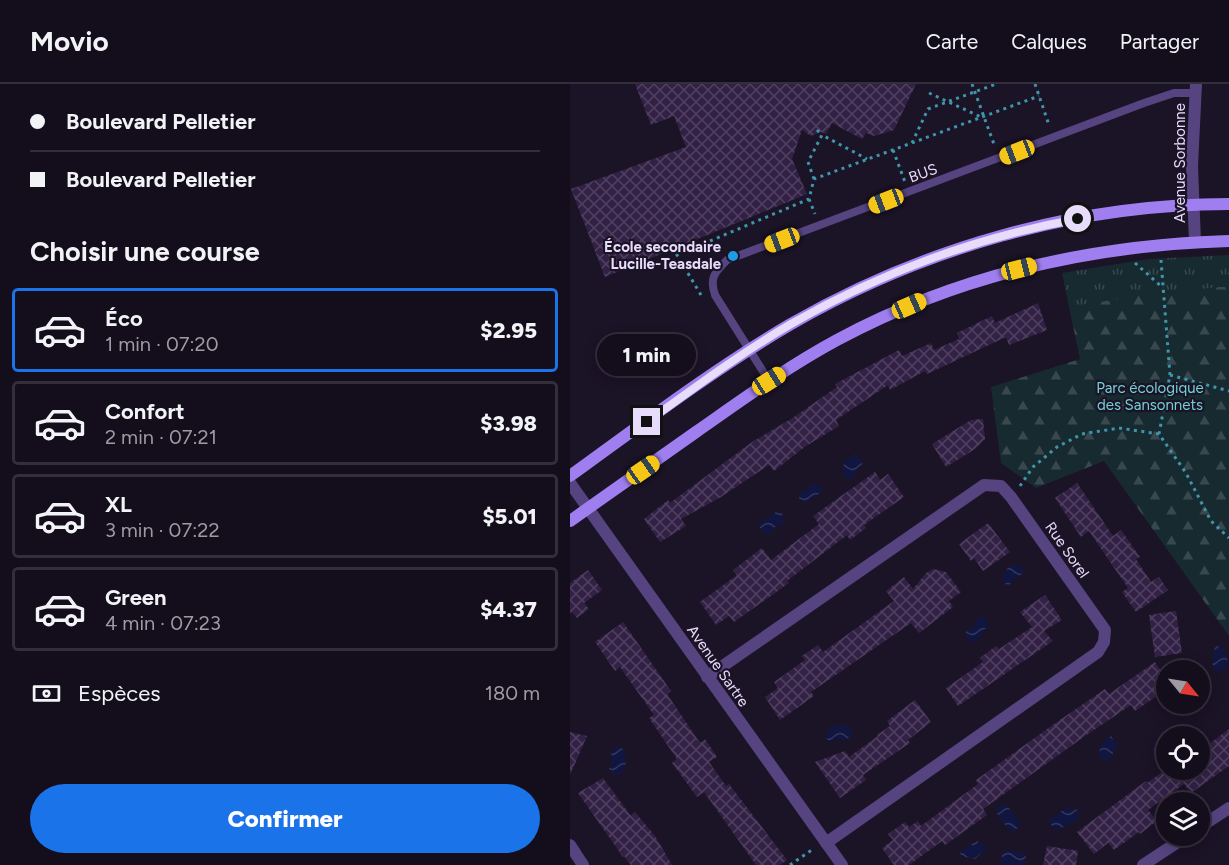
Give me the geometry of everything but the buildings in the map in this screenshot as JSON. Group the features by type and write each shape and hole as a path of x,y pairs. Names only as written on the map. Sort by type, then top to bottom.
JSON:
{"street":[{"name":"Avenue Sorbonne","path":"1195,242 1193,204 1196,88"},
{"path":"570,476 750,350 791,325 854,291 939,255 972,244 1063,221 1125,210 1193,204 1229,204"},
{"path":"570,521 769,381 811,355 866,326 956,288 1019,269 1092,253 1167,243 1229,241"},
{"name":"Avenue Sartre","path":"570,483 842,865"},
{"name":"Rue Sorel","path":"707,677 984,485 1001,486 1011,497 1105,630 1104,642 1098,652 826,843"},
{"path":"1210,820 1229,808"},
{"path":"570,845 583,865"},
{"path":"1143,865 1172,846"}],"lane":[{"name":"BUS","path":"769,381 715,295 712,278 727,260 1166,95 1196,88"}],"path":[{"path":"972,84 999,159"},
{"path":"912,143 928,109 996,84"},
{"path":"1035,84 1053,138"},
{"path":"929,93 983,117"},
{"path":"814,179 1039,96"},
{"path":"817,130 822,135 867,159"},
{"path":"677,255 809,199 814,179 808,162 822,135"},
{"path":"892,150 909,192"},
{"path":"1161,255 1170,375 1159,434 1186,473 1211,521 1229,538"},
{"path":"1130,259 1163,288"},
{"path":"1170,375 1229,391"},
{"path":"1011,497 1033,467 1057,447 1082,434 1119,428 1159,434"},
{"path":"790,865 826,843"}],"green space":[{"path":"1229,255 1229,287 1164,293 1069,307 1062,273 1148,259"},
{"name":"Parc écologique des Sansonnets","path":"1229,287 1229,636 1104,461 1036,488 1001,463 991,387 1080,359 1069,307 1137,296"}],"water":[{"path":"856,454 863,463 852,479 843,477 844,461"},
{"path":"813,484 821,488 820,493 807,502 803,502 799,499 800,494"},
{"path":"776,512 782,513 784,524 773,528 773,531 766,535 758,525"},
{"path":"1016,564 1022,567 1023,571 1009,585 1005,584 1002,577 1004,572"},
{"path":"983,616 989,626 982,631 982,636 972,643 964,633 975,626 976,621"},
{"path":"1216,646 1223,647 1228,662 1225,669 1219,672 1213,668"},
{"path":"845,725 852,730 851,737 829,741 826,738 828,730"},
{"path":"1111,736 1117,745 1111,758 1105,761 1099,755 1100,748"},
{"path":"1156,741 1156,753 1153,753"},
{"path":"619,747 623,749 626,763 622,773 614,775 609,769 612,761 611,751"},
{"path":"1002,804 1007,806 1020,822 1019,827 1014,831 1009,830 996,812"},
{"path":"1066,808 1079,810 1078,819 1056,831 1048,821"},
{"path":"977,841 985,845 986,849 975,859 961,856 960,852"},
{"path":"1007,850 1022,853 1026,856 1025,862 1022,865 1001,865 1002,854"}],"place":[{"name":"École secondaire Lucille-Teasdale","path":"733,256"}],"route":[{"path":"647,422 767,339 854,291 939,255 972,244 1078,219"}]}
